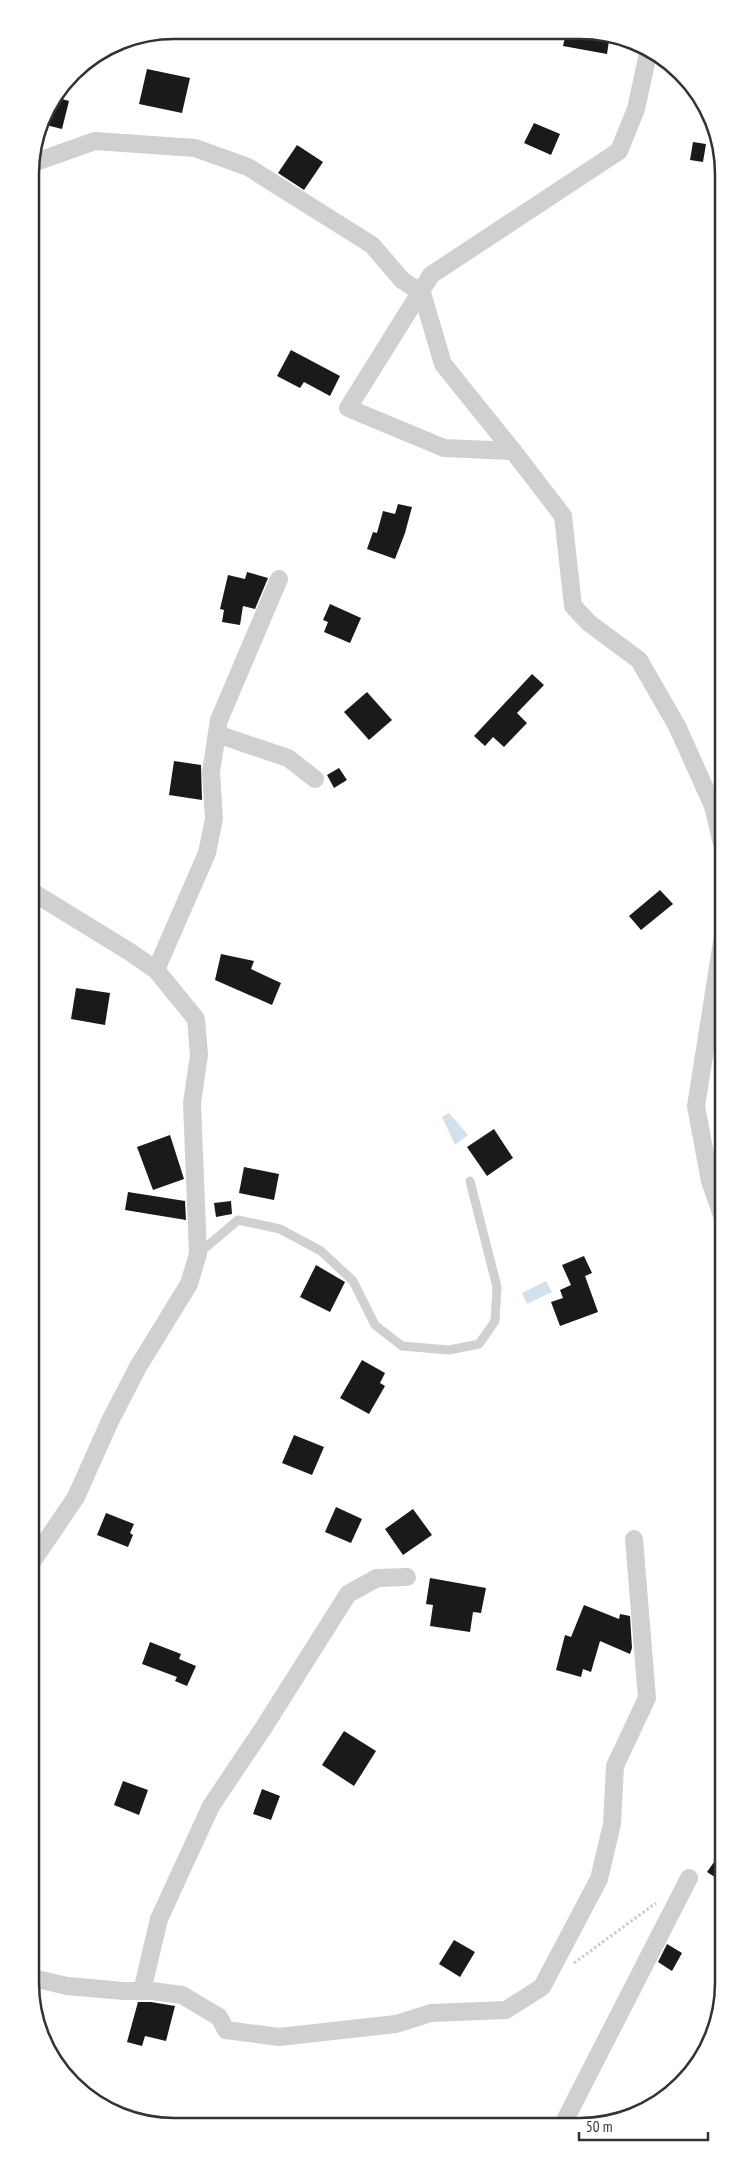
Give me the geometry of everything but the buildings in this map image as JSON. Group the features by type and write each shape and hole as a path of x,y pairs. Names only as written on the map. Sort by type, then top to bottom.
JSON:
{"street":[{"path":"513,451 444,448 348,408 422,293 431,275 619,151 636,109 647,57"},
{"path":"39,161 95,141 195,148 248,167 372,245 402,280 422,293 443,364 563,516 573,606 589,623 639,660 677,726 715,814"},
{"path":"156,970 208,854 214,819 211,772 219,720 279,579"},
{"path":"217,734 288,758 315,779"},
{"path":"39,896 156,970 196,1019 198,1055 192,1103 198,1254 189,1284 138,1367 110,1421 76,1497 39,1552"},
{"path":"715,986 696,1106 710,1181 715,1195"},
{"path":"39,1979 67,1986 182,1995 219,2017 226,2030 279,2037 396,2024 431,2013 506,2010 542,1987 599,1879 612,1824 615,1766 648,1698 634,1539"},
{"path":"142,1991 158,1919 210,1806 264,1727 348,1594 376,1578 407,1577"},
{"path":"566,2118 689,1878"}],"lane":[{"path":"198,1254 238,1220 280,1228 321,1251 353,1281 375,1325 402,1346 449,1350 480,1344 495,1321 497,1287 470,1181"}],"path":[{"path":"573,1964 658,1901"}],"water":[{"path":"449,1113 468,1135 455,1145 442,1117"},
{"path":"546,1281 552,1292 527,1304 522,1293"}]}
